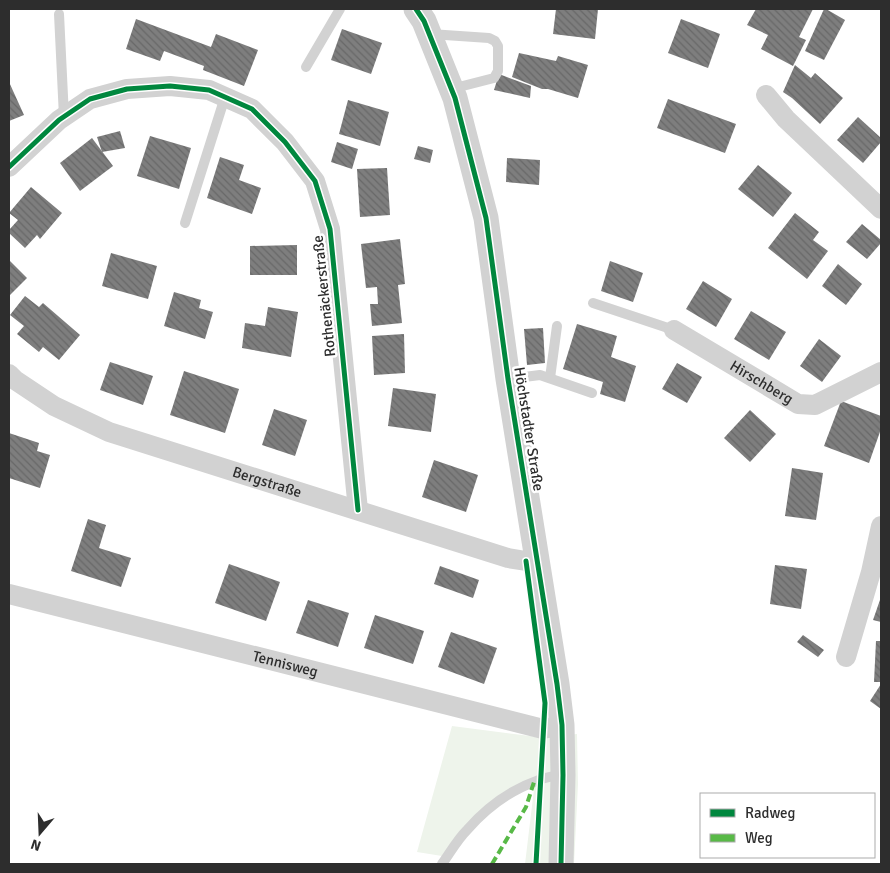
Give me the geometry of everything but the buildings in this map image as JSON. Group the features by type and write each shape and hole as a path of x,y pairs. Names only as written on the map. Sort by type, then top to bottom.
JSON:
{"street":[{"name":"Höchstadter Straße","path":"416,9 424,21 455,98 486,218 508,379 558,684 562,725 563,775 561,864"},
{"name":"Rothenäckerstraße","path":"9,167 64,117 90,99 127,89 170,86 209,90 252,109 285,142 315,181 330,229 358,510"},
{"path":"766,95 786,119 881,209"},
{"name":"Hirschberg","path":"674,330 798,404 815,405 881,372"},
{"name":"Bergstraße","path":"9,374 54,406 109,432 508,558 538,561"},
{"path":"846,657 872,572 881,526"},
{"name":"Tennisweg","path":"9,594 543,729 562,725"}],"lane":[{"path":"306,67 340,9"},
{"path":"59,14 64,117"},
{"path":"429,34 489,38 498,46 498,71 494,78 451,89"},
{"path":"185,223 225,97"},
{"path":"592,303 674,330"},
{"path":"550,378 557,326"},
{"path":"508,379 540,375 592,393"},
{"path":"442,864 466,831 490,806 507,795 534,782 563,775"}],"shaded area":[{"path":"452,726 538,737 577,734 578,784 574,864 525,864 535,781 488,813 442,856 417,852"}],"marked path":[{"path":"492,864 526,807 534,782"}],"cycle path":[{"path":"416,9 424,21 455,98 486,218 508,379 562,725 561,864"},
{"path":"9,167 59,120 90,99 127,89 170,86 209,90 252,109 285,142 315,181 330,229 358,510"},
{"path":"526,561 545,703 536,864"}]}
